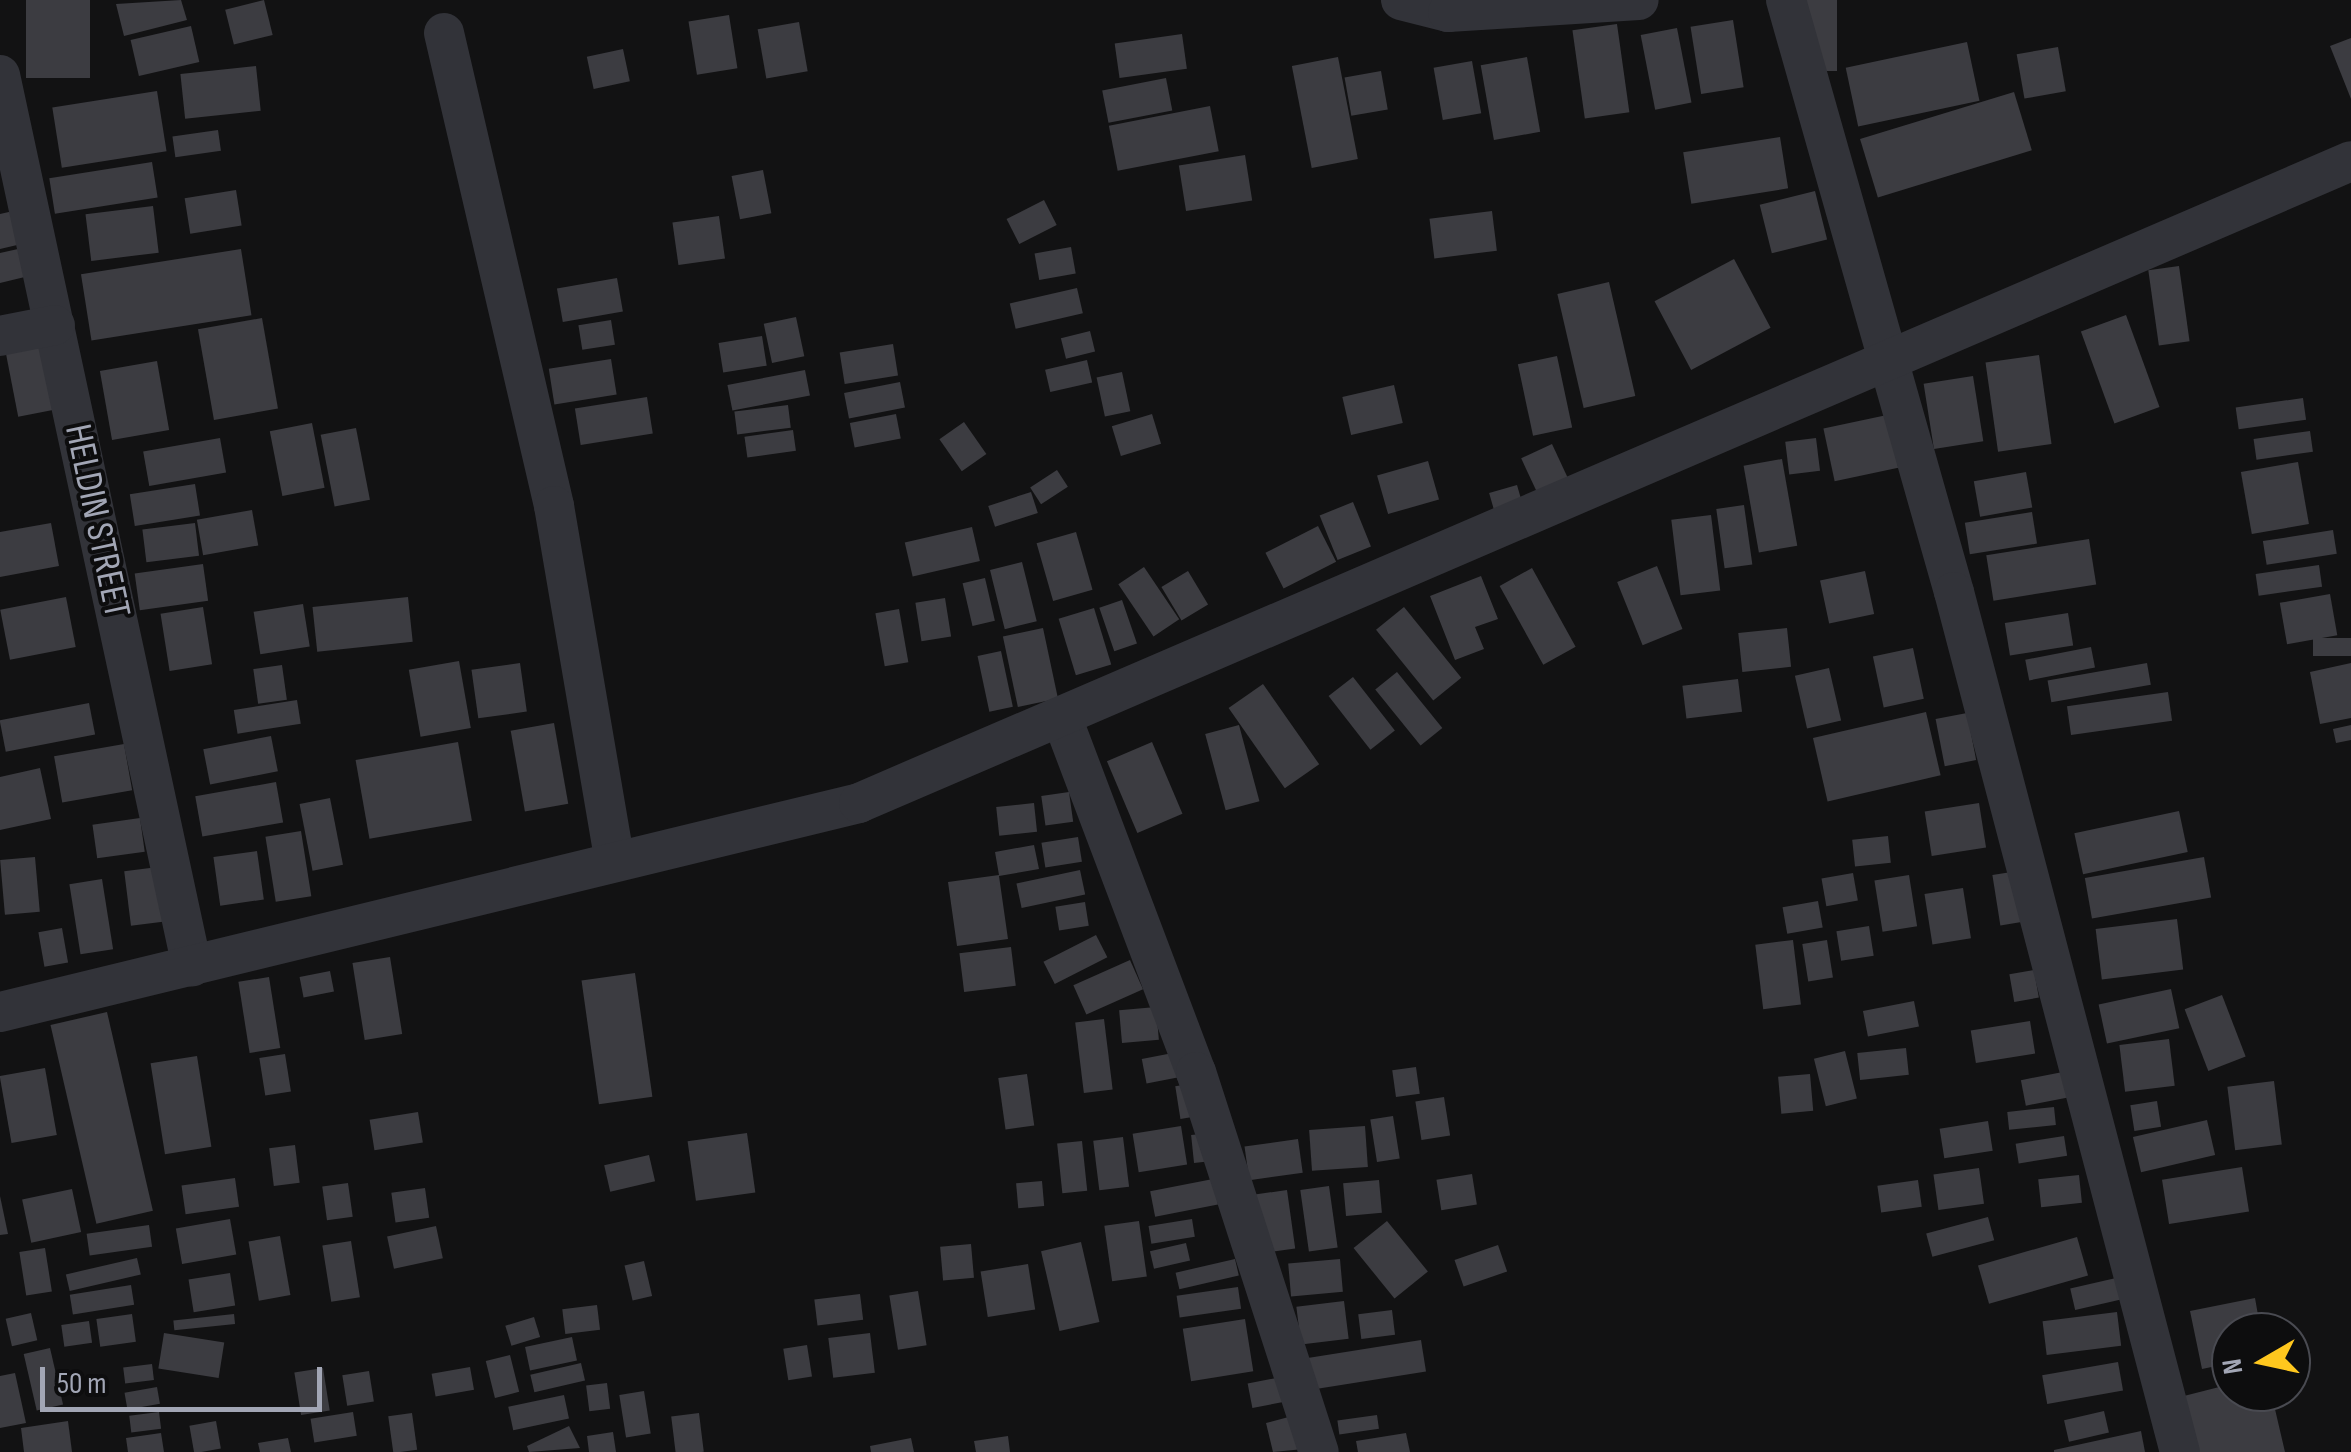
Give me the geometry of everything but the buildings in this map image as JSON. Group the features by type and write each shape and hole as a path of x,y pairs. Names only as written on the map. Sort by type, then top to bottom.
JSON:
{"street":[{"path":"1400,0 1448,12 1640,0"},
{"path":"1786,0 1884,368 1954,592 2180,1452"},
{"path":"444,33 554,506 615,862"},
{"name":"HELDIN STREET","path":"0,75 192,967"},
{"path":"0,1012 859,803 1884,368 2351,161"},
{"path":"0,336 55,325"},
{"path":"1062,718 1196,1072 1319,1452"}]}
